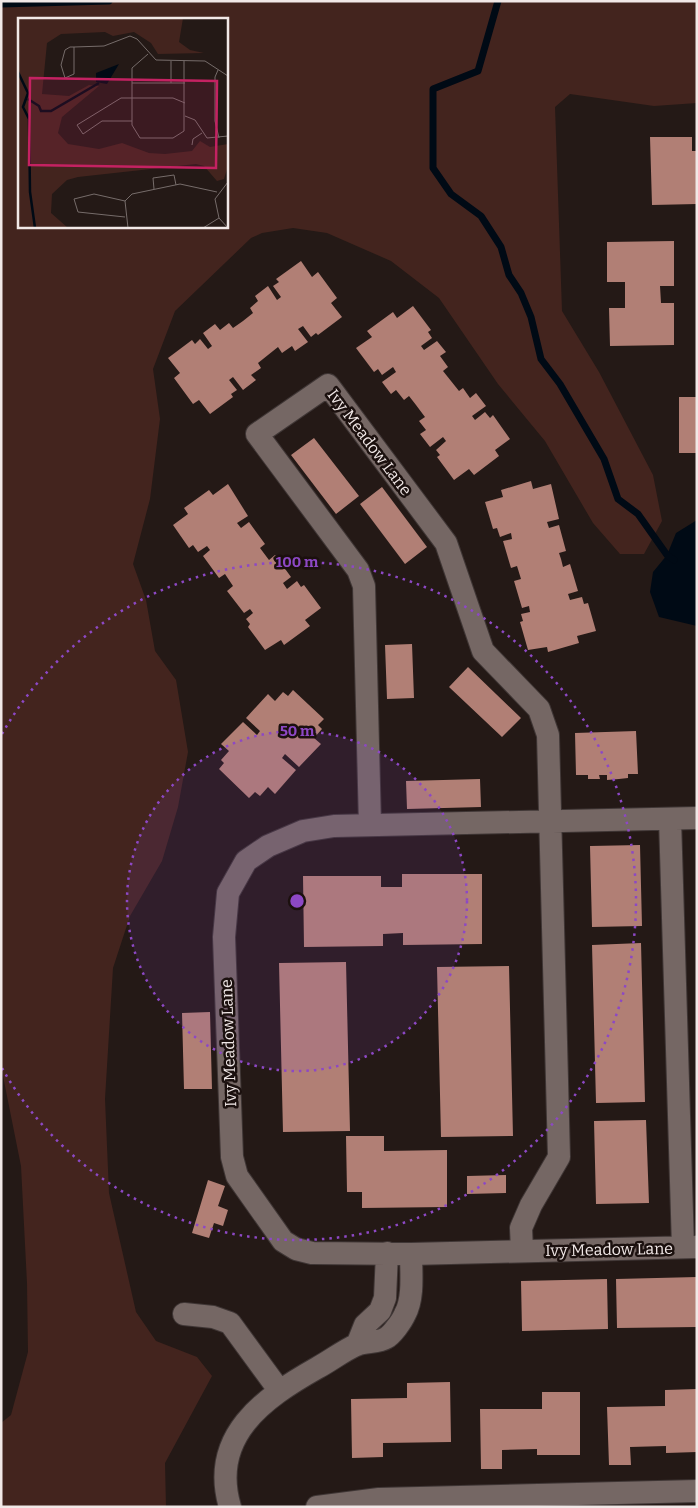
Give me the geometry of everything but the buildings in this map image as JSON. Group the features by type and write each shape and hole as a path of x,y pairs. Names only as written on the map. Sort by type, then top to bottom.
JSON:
{"street":[{"name":"Ivy Meadow Lane","path":"370,825 364,586 358,570 257,434 328,385 446,543 483,651 539,709 548,735 552,820 559,1157 531,1205 521,1228 522,1251"},
{"name":"Ivy Meadow Lane","path":"690,1247 410,1254 312,1253 296,1249 284,1241 237,1176 232,1148 224,937 228,893 246,861 268,846 303,831 334,826 697,818"},
{"path":"670,819 687,1134 690,1247"},
{"path":"357,1345 365,1326 380,1310 385,1298 387,1254"},
{"path":"230,1507 227,1482 228,1464 232,1447 246,1419 279,1390 357,1345 387,1338 406,1313 411,1283 410,1254"},
{"path":"184,1314 213,1317 230,1323 279,1390"},
{"path":"318,1507 379,1499 697,1492"}],"shaded area":[{"path":"1,1 697,1 697,103 654,106 570,94 555,107 562,311 599,372 653,475 662,521 644,554 620,554 593,523 545,441 498,384 439,298 391,261 327,233 293,228 262,233 251,238 175,311 153,369 160,419 150,499 133,564 146,600 155,651 176,680 188,752 178,807 162,861 130,916 113,968 105,1099 109,1193 136,1312 156,1341 197,1357 212,1376 165,1463 166,1507 1,1507 1,1423 11,1415 28,1352 27,1283 21,1166 1,1066"},
{"path":"697,520 697,626 659,617 650,592 653,572 667,555 676,533"}],"waterway":[{"path":"1,4 109,1"},
{"path":"498,1 478,71 433,89 433,168 451,194 481,216 501,247 509,275 521,293 531,317 541,359 560,384 604,459 618,499 638,514 667,555 674,560"}]}
